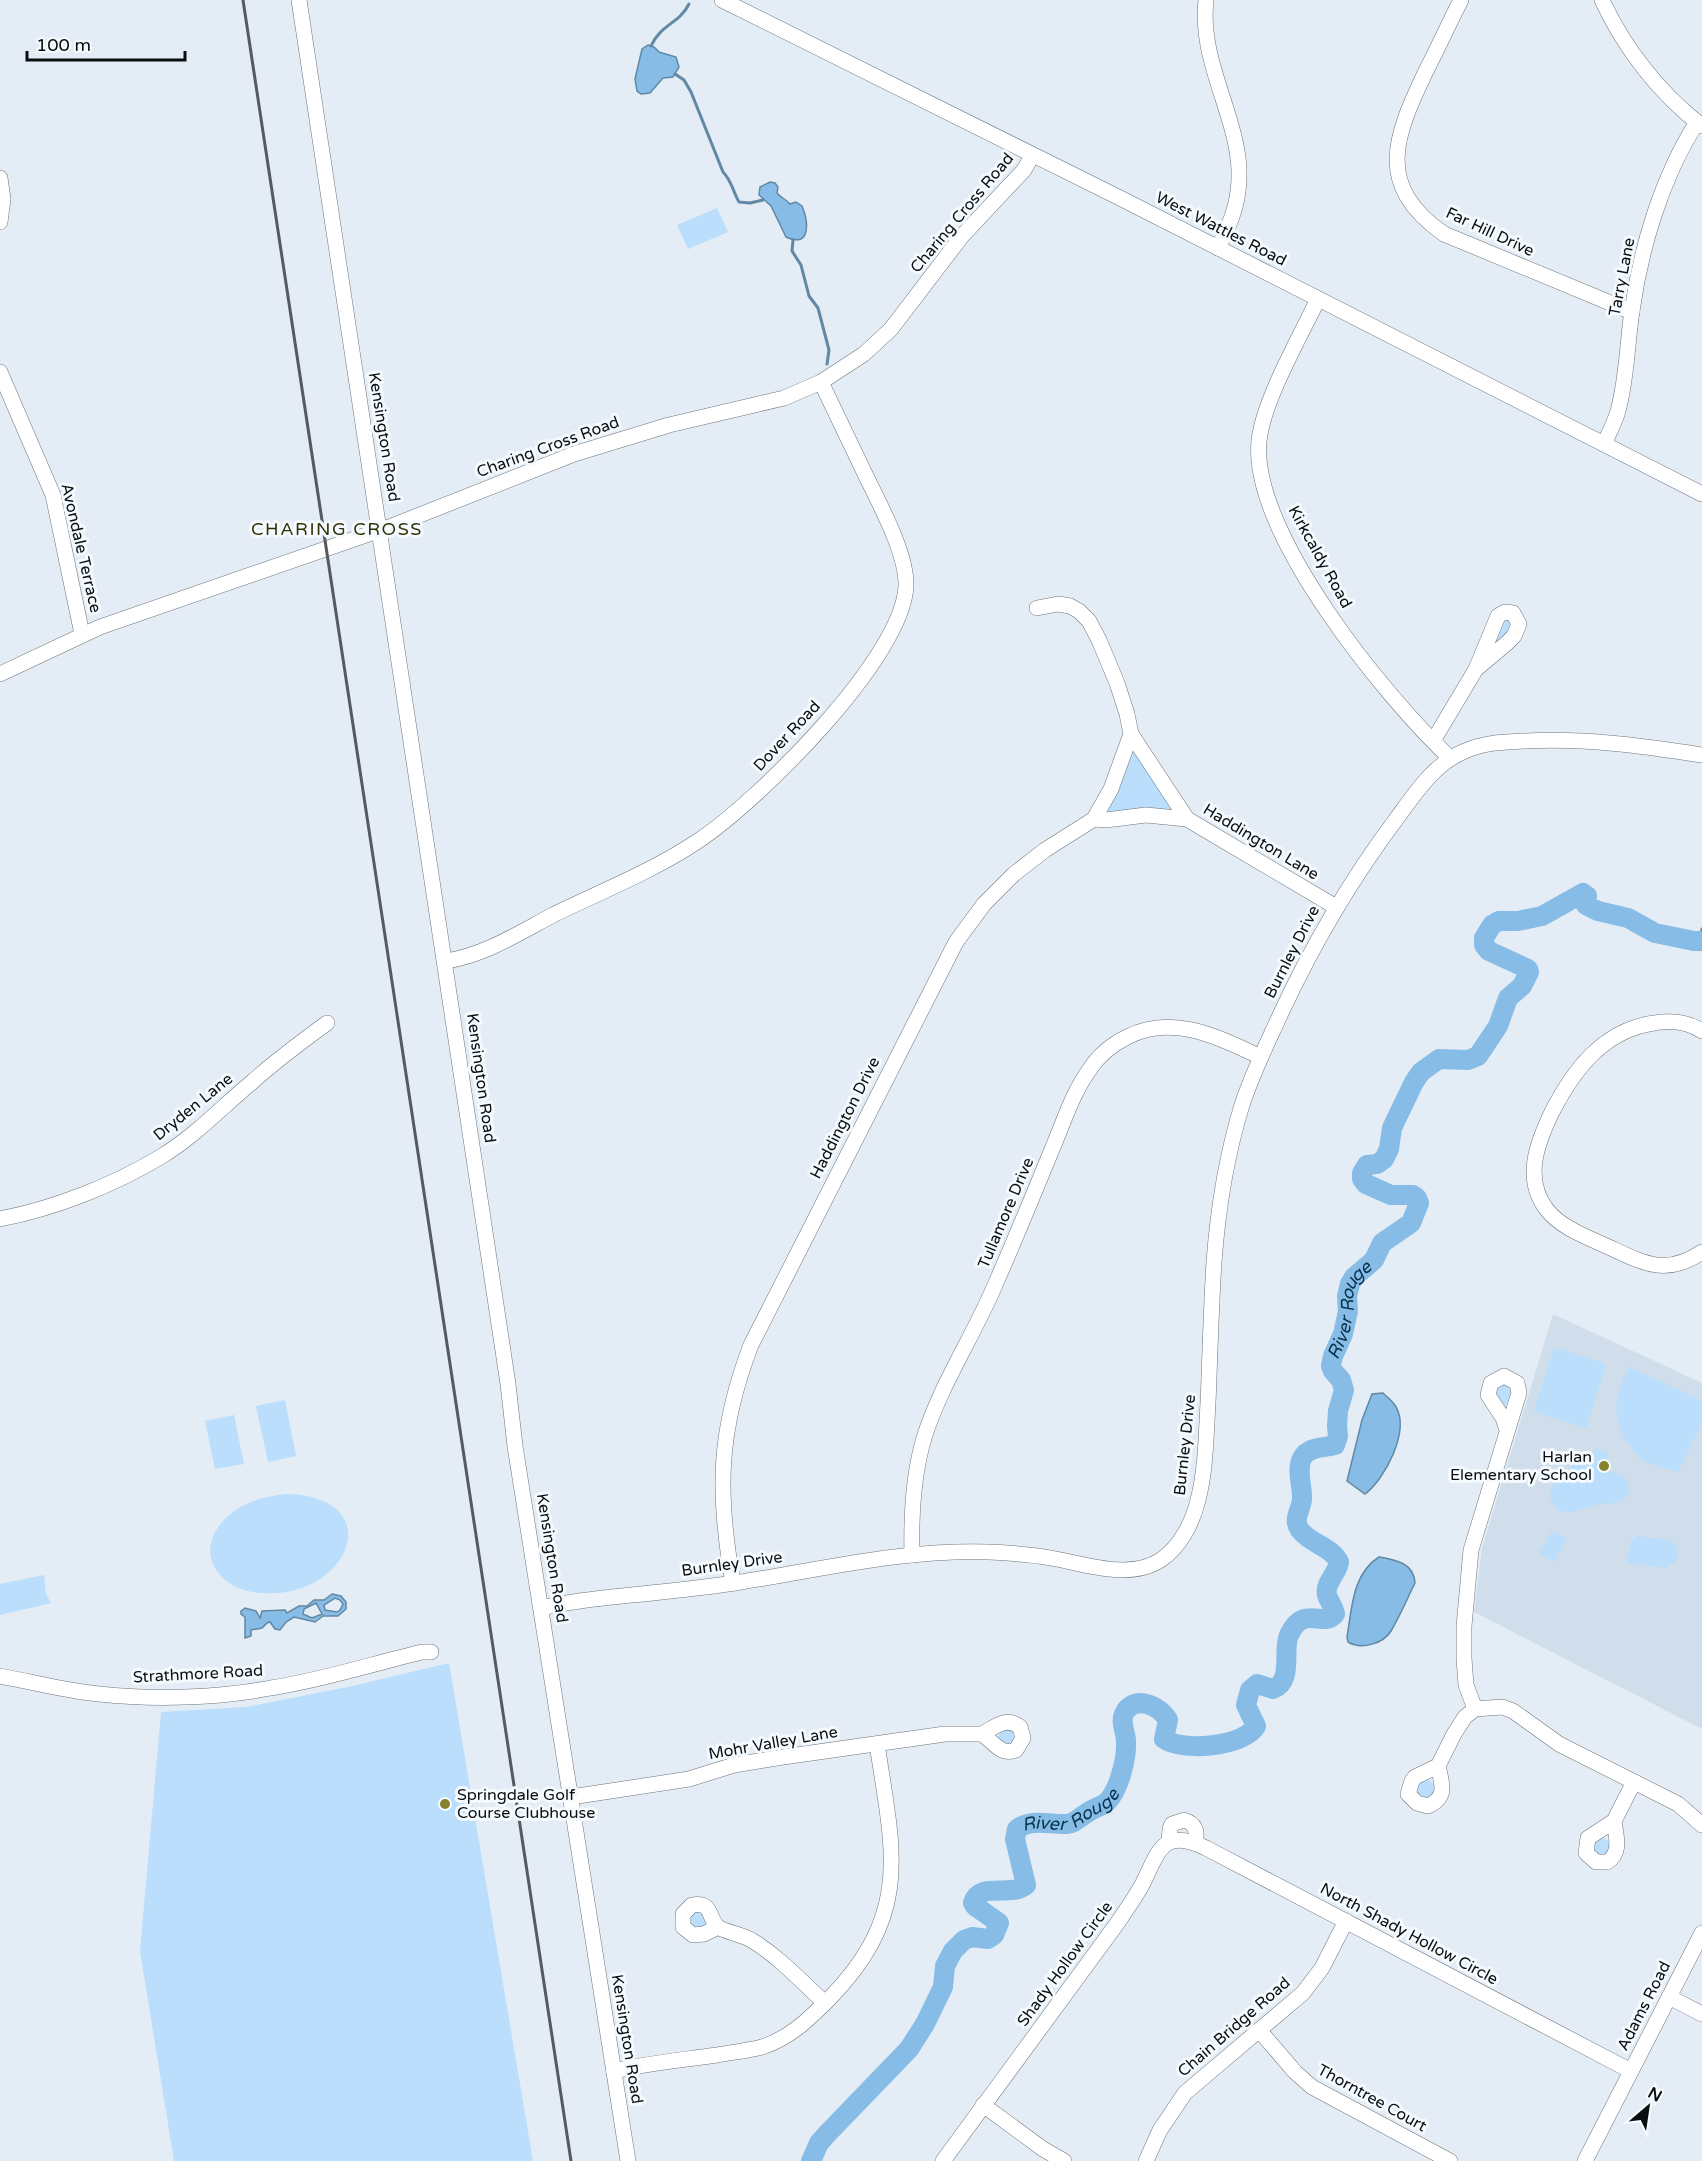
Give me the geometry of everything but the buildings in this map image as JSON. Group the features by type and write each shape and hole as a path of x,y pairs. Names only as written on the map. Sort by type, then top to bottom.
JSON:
{"street":[{"name":"Kensington Road","path":"299,0 446,960 515,1446 628,2161"},
{"name":"West Wattles Road","path":"723,0 1702,494"},
{"path":"1206,0 1205,30 1209,57 1239,162 1238,192 1229,225 1218,248"},
{"name":"Far Hill Drive","path":"1461,0 1408,109 1400,131 1397,165 1402,184 1411,203 1425,219 1444,234 1632,312"},
{"path":"1602,0 1623,38 1640,62 1673,100 1699,124"},
{"name":"Tarry Lane","path":"1604,444 1622,396 1632,312 1650,227 1672,171 1699,124"},
{"name":"Charing Cross Road","path":"0,674 82,634 381,529 585,450 669,425 784,398 821,382 864,354 891,329 962,236 1024,170 1032,156"},
{"path":"0,178 3,199 0,222"},
{"name":"Kirkcaldy Road","path":"1318,299 1264,417 1258,448 1262,479 1285,537 1322,603 1379,681 1433,741"},
{"name":"Avondale Terrace","path":"0,372 53,495 82,634"},
{"name":"Dover Road","path":"446,960 466,957 502,942 669,858 716,828 762,789 810,739 848,694 885,644 905,598 906,585 903,566 883,511 821,382"},
{"path":"1037,608 1058,604 1070,606 1078,610 1089,621 1117,683 1131,734 1187,819"},
{"path":"1450,758 1433,741 1476,669"},
{"name":"Haddington Drive","path":"733,1583 722,1511 724,1455 729,1410 751,1345 934,983 970,920 1026,864 1094,819 1111,789 1131,734"},
{"name":"Burnley Drive","path":"542,1608 952,1551 1016,1553 1132,1570 1147,1568 1160,1562 1170,1554 1180,1540 1192,1520 1199,1499 1203,1470 1214,1262 1221,1191 1230,1146 1244,1100 1261,1057 1301,972 1336,907 1381,839 1434,772 1450,758 1485,744 1541,740 1628,743 1702,755"},
{"name":"Haddington Lane","path":"1094,819 1146,816 1187,819 1336,907"},
{"path":"1702,1031 1682,1023 1663,1021 1625,1031 1602,1044 1580,1066 1555,1106 1537,1149 1534,1173 1536,1191 1546,1210 1557,1220 1596,1241 1641,1261 1661,1266 1682,1264 1702,1252"},
{"name":"Dryden Lane","path":"0,1219 26,1214 91,1190 129,1174 164,1155 198,1129 274,1063 327,1023"},
{"name":"Tullamore Drive","path":"912,1555 916,1478 919,1456 930,1421 950,1375 995,1286 1071,1104 1090,1068 1112,1046 1128,1036 1143,1030 1170,1026 1197,1030 1261,1057"},
{"path":"1475,1709 1464,1673 1464,1626 1469,1569 1475,1537 1507,1430"},
{"name":"Strathmore Road","path":"0,1676 97,1694 214,1695 273,1688 332,1676 422,1652 431,1652"},
{"path":"1438,1766 1459,1726 1475,1709 1496,1707 1513,1711 1559,1744 1678,1804 1702,1825"},
{"name":"Mohr Valley Lane","path":"572,1797 689,1779 748,1763 960,1733 982,1734"},
{"path":"614,2071 761,2047 792,2033 850,1976 864,1957 887,1904 892,1853 877,1744"},
{"path":"1614,1821 1634,1782"},
{"name":"Shady Hollow Circle","path":"943,2161 1136,1896 1156,1854 1163,1845 1169,1842 1172,1824 1184,1820 1194,1825 1195,1843"},
{"name":"North Shady Hollow Circle","path":"1195,1843 1630,2071"},
{"name":"Chain Bridge Road","path":"1146,2161 1160,2130 1185,2093 1293,2002 1322,1968 1346,1921"},
{"path":"718,1927 750,1939 767,1950 825,2003"},
{"name":"Adams Road","path":"1585,2161 1702,1933"},
{"path":"1669,1997 1702,2013"},
{"name":"Thorntree Court","path":"1259,2030 1295,2072 1312,2087 1450,2161"},
{"path":"983,2105 1064,2161"}],"shaded area":[{"path":"648,45 659,52 676,57 679,67 673,77 663,78 650,93 641,94 637,91 635,79 642,49"},
{"path":"770,182 775,183 778,187 777,193 790,204 796,202 802,206 806,218 806,231 800,239 794,240 786,237 771,206 759,195 760,187"},
{"path":"717,208 728,232 688,249 677,225"},
{"path":"1508,619 1514,631 1486,650 1499,622"},
{"path":"1132,749 1174,811 1105,814"},
{"name":"Harlan Elementary School","path":"1553,1314 1702,1383 1702,1729 1474,1612 1482,1548"},
{"path":"1554,1347 1606,1364 1586,1428 1534,1411"},
{"path":"1630,1367 1702,1401 1702,1423 1678,1472 1658,1467 1639,1457 1622,1433 1616,1411 1617,1400 1619,1388"},
{"path":"1508,1384 1512,1391 1505,1409 1495,1397 1497,1386"},
{"path":"1383,1393 1392,1401 1400,1417 1398,1441 1387,1466 1373,1487 1365,1494 1347,1481 1362,1420 1372,1394"},
{"path":"285,1400 296,1456 268,1462 256,1406"},
{"path":"234,1415 244,1464 215,1469 205,1421"},
{"path":"1594,1449 1608,1452 1605,1472 1616,1473 1627,1480 1628,1495 1617,1502 1577,1511 1557,1510 1549,1496 1555,1480 1570,1472 1576,1455 1591,1457"},
{"path":"286,1494 318,1499 339,1511 347,1528 346,1547 335,1566 317,1581 291,1591 259,1593 231,1584 214,1566 210,1554 211,1542 217,1530 227,1517 247,1504 262,1498"},
{"path":"1552,1531 1567,1539 1554,1561 1539,1553"},
{"path":"1637,1536 1671,1540 1678,1549 1676,1563 1669,1563 1668,1568 1627,1563 1630,1542"},
{"path":"1379,1557 1398,1561 1408,1567 1414,1576 1415,1583 1387,1636 1371,1644 1353,1644 1348,1642 1347,1637 1355,1592 1363,1573"},
{"path":"44,1575 46,1594 51,1603 0,1615 0,1584"},
{"path":"332,1594 341,1596 346,1602 346,1609 338,1616 323,1616 315,1622 294,1617 280,1630 275,1629 270,1622 262,1628 251,1630 251,1636 245,1638 245,1617 241,1611 245,1608 256,1611 260,1618 262,1611 285,1610 287,1613 299,1606 307,1606 314,1600 324,1600","holes":["335,1598 343,1604 340,1610 337,1612 325,1610 324,1605","316,1603 322,1614 312,1618 303,1614 304,1609"]},
{"path":"449,1663 533,2161 174,2161 140,1951 161,1712 246,1707 348,1687"},
{"path":"1001,1730 1015,1730 1017,1740 1008,1746 999,1740"},
{"path":"1422,1780 1430,1780 1435,1785 1433,1796 1422,1798 1417,1793 1417,1785"},
{"path":"1601,1838 1607,1841 1610,1847 1607,1853 1601,1856 1595,1853 1592,1847 1595,1841"},
{"path":"697,1911 703,1914 706,1920 703,1926 697,1929 691,1926 688,1920 691,1914"}],"waterway":[{"path":"651,46 660,33 680,16 689,4"},
{"path":"675,74 684,80 691,92 723,172 739,202 750,203 763,200"},
{"path":"793,240 792,251 801,265 809,296 818,308 829,350 827,364"},
{"name":"River Rouge","path":"811,2161 819,2143 909,2049 925,2024 943,1987 945,1966 953,1951 964,1940 972,1937 988,1939 994,1935 999,1923 975,1906 973,1903 976,1896 988,1891 1020,1889 1026,1885 1015,1839 1017,1829 1035,1823 1070,1824 1105,1804 1111,1797 1124,1765 1126,1741 1123,1720 1128,1708 1140,1703 1159,1710 1168,1720 1164,1739 1173,1743 1198,1746 1239,1739 1256,1726 1246,1705 1250,1690 1257,1684 1273,1689 1283,1679 1287,1641 1295,1626 1307,1618 1325,1619 1335,1614 1327,1591 1339,1562 1331,1552 1304,1535 1297,1522 1302,1499 1300,1464 1308,1451 1335,1445 1338,1436 1338,1411 1344,1390 1341,1380 1331,1366 1343,1334 1350,1284 1354,1277 1374,1260 1382,1243 1411,1223 1419,1203 1413,1195 1391,1195 1366,1184 1362,1179 1362,1173 1367,1165 1377,1164 1384,1159 1389,1149 1392,1128 1421,1072 1439,1059 1468,1060 1478,1056 1498,1026 1508,998 1522,986 1529,972 1528,969 1489,951 1484,945 1484,938 1492,925 1499,921 1518,921 1542,916 1583,893 1587,896 1586,905 1598,911 1628,918 1655,933 1702,941"},
{"path":"1699,941 1702,929"}],"railway":[{"path":"243,0 571,2161"}],"place":[{"name":"Harlan Elementary School","path":"1604,1466"},
{"name":"Springdale Golf Course Clubhouse","path":"445,1804"}],"district":[{"name":"CHARING CROSS","path":"337,529"}]}
